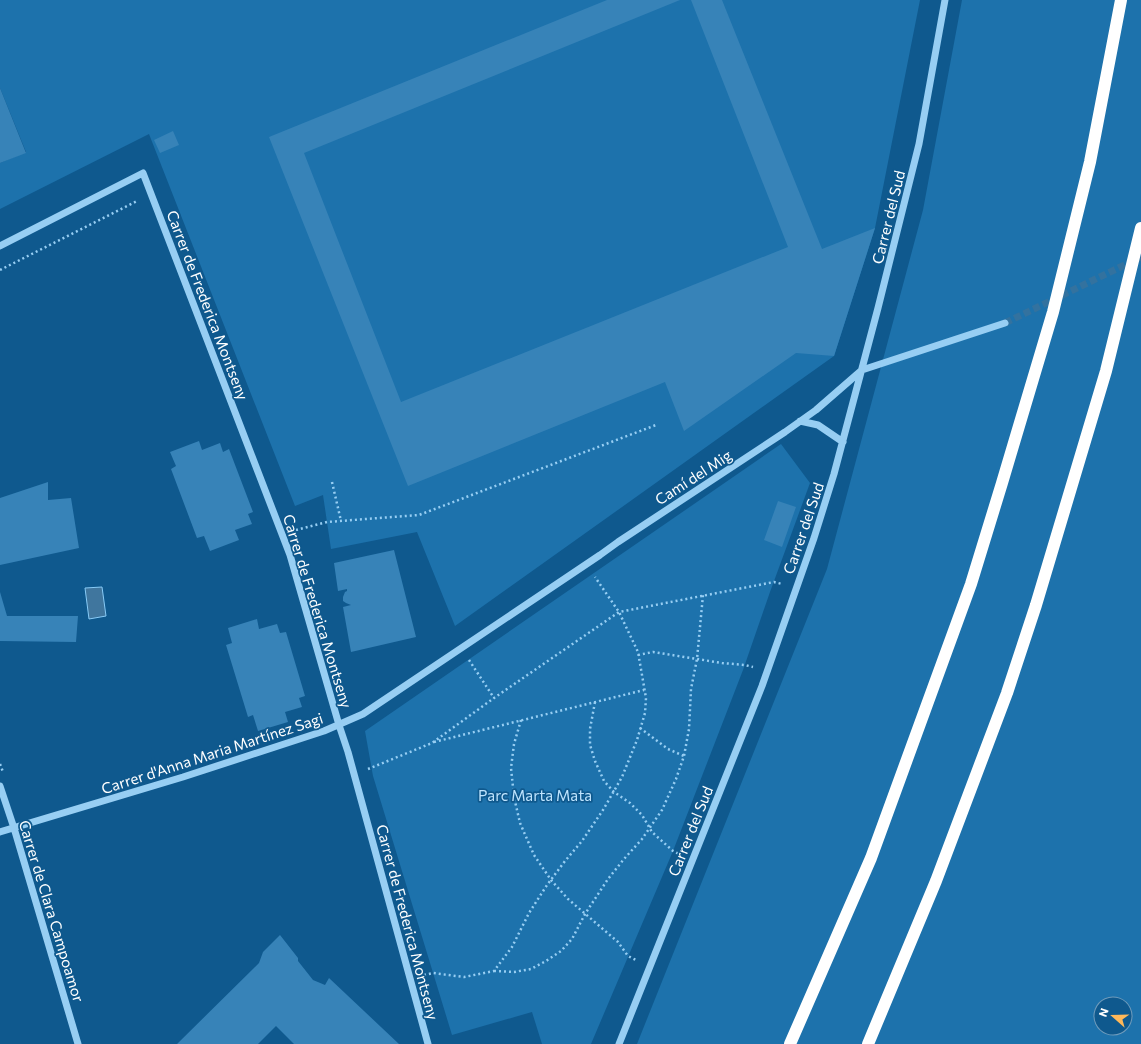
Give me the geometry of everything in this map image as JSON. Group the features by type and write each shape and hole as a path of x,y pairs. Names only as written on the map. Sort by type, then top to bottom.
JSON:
{"highway":[{"path":"790,1044 871,858 973,577 1057,298 1090,162 1121,0"},
{"path":"868,1044 936,881 1007,693 1036,605 1106,371 1141,228"}],"street":[{"name":"Carrer del Sud","path":"619,1044 767,671 814,538 834,474 878,308 919,144 945,0"},
{"name":"Carrer de Frederica Montseny","path":"0,246 143,173 290,555 354,774 428,1044"},
{"name":"Camí del Mig","path":"600,555 800,422 862,370 1005,323"},
{"path":"800,422 818,425 843,442"},
{"name":"Carrer d'Anna Maria Martínez Sagi","path":"0,832 183,777 324,731 363,714 600,555"},
{"name":"Carrer de Clara Campoamor","path":"0,786 14,828 78,1044"}],"path":[{"path":"0,270 151,194"},
{"path":"282,534 328,522 419,515 656,425"},
{"path":"332,482 341,521"},
{"path":"494,971 512,947 528,913 565,860 582,841 614,792 622,777 637,740 645,712 646,698 638,652 619,612 586,564"},
{"path":"432,743 494,698 619,612 774,582 796,587"},
{"path":"410,978 433,973 464,977 494,971 514,972 531,969 561,951 572,939 585,914 608,879 642,839 662,810 676,779 684,756 689,729 691,689 697,659 703,596"},
{"path":"462,648 494,698"},
{"path":"638,655 653,652 722,663 745,665 767,671"},
{"path":"354,774 432,743 644,690"},
{"path":"595,702 590,729 590,745 604,781 614,792 630,802 642,815 652,832 673,851 692,861"},
{"path":"521,720 514,744 511,768 514,797 520,823 534,855 551,880 568,899 618,942 628,956 649,967"},
{"path":"640,728 668,749 684,756"}],"green space":[{"path":"0,0 920,0 875,228 834,356 455,626 417,532 331,549 323,495 295,506 149,134 0,209 0,163 26,152 0,88"},
{"path":"962,0 1141,0 1141,1044 637,1044 827,569 923,210"},
{"name":"Parc Marta Mata","path":"781,444 810,483 743,670 673,851 591,1044 542,1044 532,1012 452,1035 373,776 365,731"}],"shaded area":[{"path":"102,587 106,616 89,619 85,588"}],"building":[{"path":"607,0 680,0 304,153 401,402 788,247 691,0 722,0 822,249 875,228 834,356 796,353 684,431 665,382 408,486 269,137"},
{"path":"0,88 26,153 0,163"},
{"path":"173,131 179,145 160,153 154,140"},
{"path":"199,441 202,450 220,443 223,452 229,449 253,512 248,514 252,524 235,530 239,540 210,551 204,536 197,538 171,469 176,466 170,452"},
{"path":"48,482 48,500 71,498 79,548 0,565 0,498"},
{"path":"778,501 796,507 782,547 764,540"},
{"path":"394,550 416,637 351,652 343,607 351,605 343,601 343,597 347,589 338,591 334,563"},
{"path":"0,592 7,616 78,616 76,642 0,641"},
{"path":"257,619 259,629 277,624 280,633 286,632 305,696 299,698 302,707 285,712 288,722 258,731 253,715 248,717 226,645 232,643 228,628"},
{"path":"280,935 313,980 325,985 329,978 399,1044 294,1044 276,1026 258,1044 177,1044 259,963 263,952"}],"tunnel":[{"path":"1005,323 1141,257"}]}
